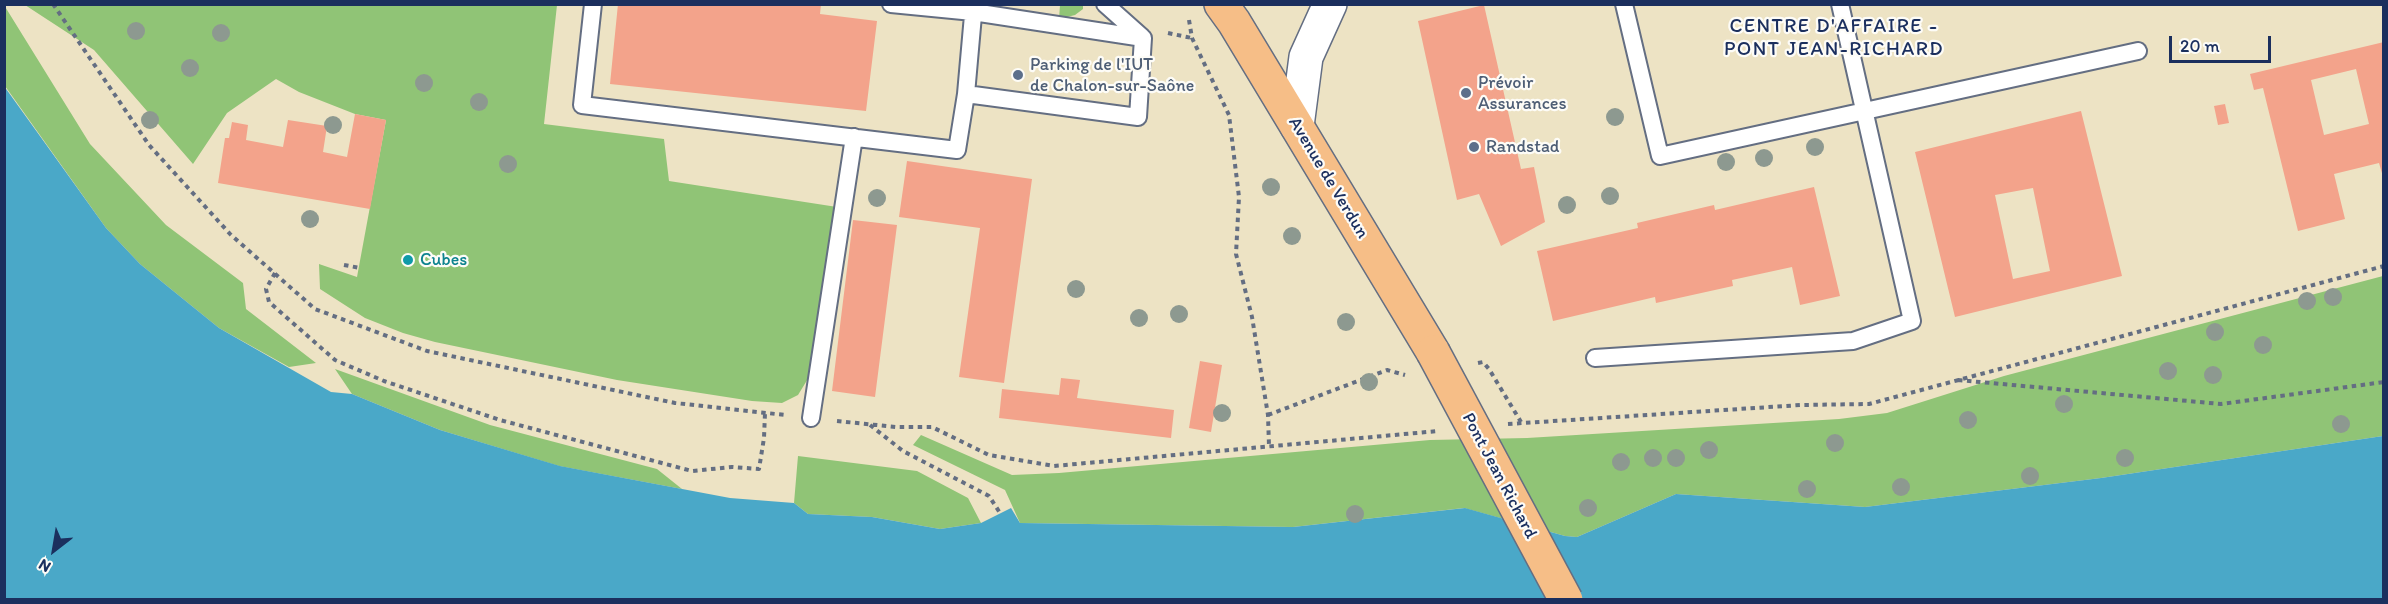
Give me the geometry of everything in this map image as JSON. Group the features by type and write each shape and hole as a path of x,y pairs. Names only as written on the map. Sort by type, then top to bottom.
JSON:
{"main road":[{"name":"Avenue de Verdun","path":"1221,4 1433,352"},
{"name":"Pont Jean Richard","path":"1433,352 1566,600"}],"street":[{"path":"1296,126 1306,57 1329,4"}],"lane":[{"path":"593,4 582,105 957,150 966,94 973,8"},
{"path":"891,4 973,8 1143,38"},
{"path":"1105,4 1143,38"},
{"path":"1624,4 1660,156 2138,51"},
{"path":"1594,358 1853,341 1912,321 1840,4"},
{"path":"966,94 1138,117 1143,38"},
{"path":"811,418 854,137"}],"path":[{"path":"53,4 149,145 231,235 315,309 427,351 675,403 869,424 932,427 989,455 1054,466 1416,433"},
{"path":"1188,16 1192,38 1229,115 1239,197 1236,254 1252,318 1268,415 1269,446"},
{"path":"344,265 360,268"},
{"path":"1536,421 1801,405 1869,404 2384,266"},
{"path":"275,273 266,289 269,302 335,360 384,381 500,420 692,471 732,467 759,469 765,413"},
{"path":"1489,369 1522,423"},
{"path":"1268,415 1387,370 1407,376"},
{"path":"1955,380 2221,404 2384,382"},
{"path":"869,424 903,451 989,496 1000,513"}],"green space":[{"path":"4,5 90,144 166,225 243,283 246,309 316,363 289,367 219,328 140,264 106,228 5,86"},
{"path":"25,5 557,5 544,124 664,139 669,181 837,207 809,377 798,395 782,403 752,401 617,380 435,342 403,333 365,318 320,289 319,264 357,277 386,120 355,114 299,92 276,79 227,113 193,164 94,50"},
{"path":"1060,5 1083,5 1083,9 1075,15 1059,19"},
{"path":"2383,276 2383,436 2101,478 1865,507 1676,494 1577,537 1565,536 1464,508 1293,527 1020,523 1005,490 913,445 921,435 1012,475 1059,473 1430,440 1527,438 1839,419 1887,413 2004,376"},
{"path":"335,369 490,425 657,469 682,489 559,466 440,430 352,394"},
{"path":"798,456 917,471 968,498 981,523 940,529 872,517 808,514 794,503"}],"water":[{"path":"4,86 106,228 140,264 219,328 331,392 352,394 440,430 560,466 730,498 794,503 808,514 872,517 940,529 981,523 1011,508 1020,523 1293,527 1465,508 1565,536 1577,537 1676,494 1865,507 2101,478 2383,436 2383,599 5,599"}],"building":[{"path":"618,4 821,4 820,14 877,21 866,111 610,84"},
{"path":"1484,5 1521,169 1534,167 1545,222 1501,246 1479,194 1457,200 1418,21"},
{"path":"2384,42 2384,180 2379,163 2334,174 2345,219 2298,231 2263,88 2254,90 2250,74","holes":["2356,69 2369,124 2324,135 2311,80"]},
{"path":"2225,104 2229,123 2218,125 2214,106"},
{"path":"2081,111 2122,276 1955,317 1915,152","holes":["2033,188 2050,271 2013,279 1995,195"]},
{"path":"355,114 386,120 370,209 218,183 225,138 229,138 232,122 248,125 246,140 283,147 288,120 327,126 323,152 347,157"},
{"path":"907,161 1032,179 1004,383 959,377 980,228 899,217"},
{"path":"1814,187 1840,296 1800,305 1792,267 1732,280 1733,286 1656,303 1655,297 1553,321 1537,251 1638,228 1637,223 1714,205 1715,210"},
{"path":"853,220 897,225 875,397 832,391"},
{"path":"1200,361 1222,365 1211,432 1189,428"},
{"path":"1061,378 1080,380 1077,398 1174,410 1171,438 999,418 1002,389 1059,395"}],"place":[{"name":"Parking de l'IUT de Chalon-sur-Saône","path":"1018,75"},
{"name":"Prévoir Assurances","path":"1466,93"},
{"name":"Randstad","path":"1474,147"},
{"name":"Cubes","path":"408,260"}],"district":[{"name":"CENTRE D'AFFAIRE - PONT JEAN-RICHARD","path":"1834,38"}]}
